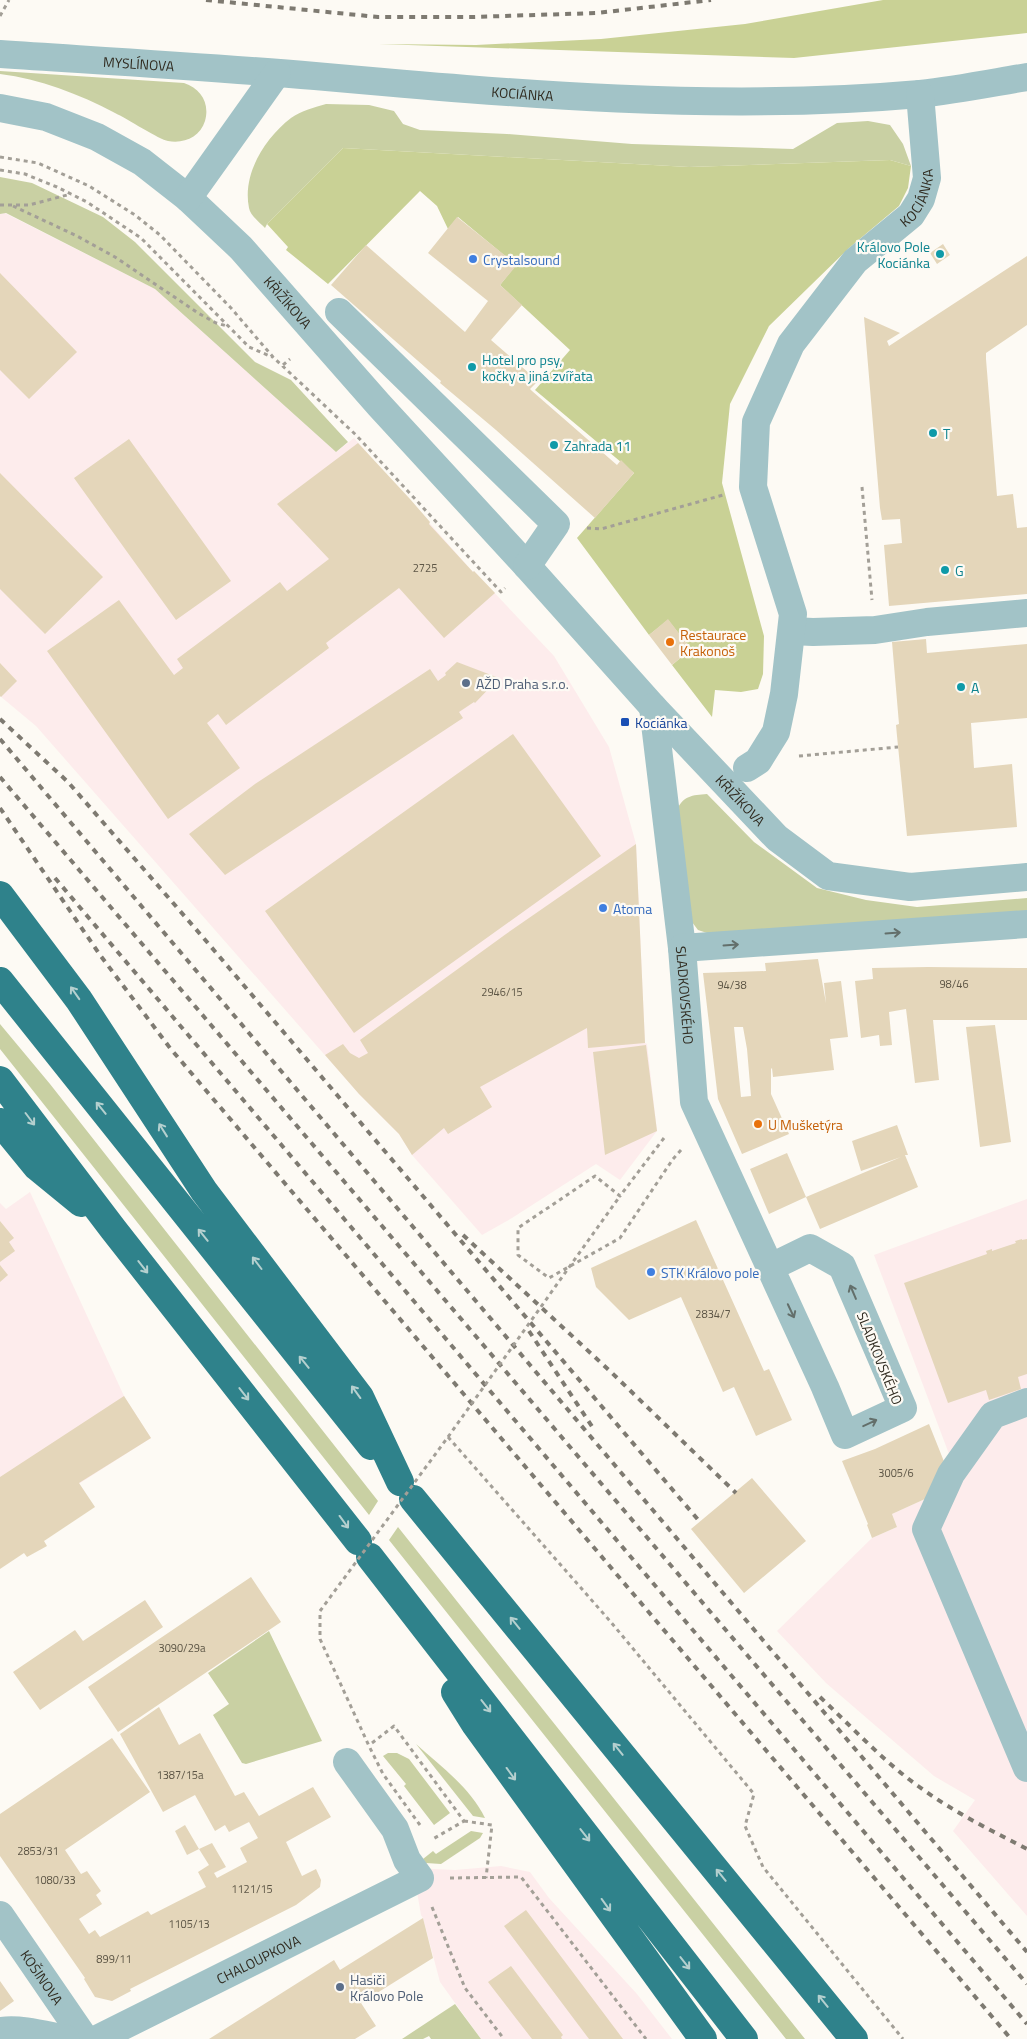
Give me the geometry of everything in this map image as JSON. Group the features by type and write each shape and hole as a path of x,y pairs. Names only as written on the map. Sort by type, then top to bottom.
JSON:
{"highway":[{"path":"0,895 79,1000 204,1191 360,1397 406,1491"},
{"path":"0,981 406,1491 854,2039"},
{"path":"0,1080 744,2039"},
{"path":"0,1122 37,1167 113,1228"},
{"path":"364,1549 475,1724 703,2039"}],"street":[{"name":"MYSLÍNOVA","path":"0,54 277,74"},
{"name":"KOCIÁNKA","path":"277,74 501,93 669,102 810,101 920,94 1027,76"},
{"path":"188,198 277,74"},
{"name":"KOCIÁNKA","path":"747,768 758,760 776,732 784,694 793,614 753,487 756,422 792,344 854,262 911,215 921,199 927,178 920,94"},
{"name":"KŘIŽÍKOVA","path":"0,108 46,117 97,137 142,162 188,198 241,248 386,412 653,707 777,838 828,876 910,887 1027,877"},
{"path":"339,312 556,524 527,566"},
{"path":"792,631 874,630 926,622 1027,612"},
{"name":"SLADKOVSKÉHO","path":"653,707 682,948 694,1102 825,1386 845,1435 903,1408 842,1266 810,1248 771,1267"},
{"path":"682,948 1027,924"},
{"path":"1027,1402 993,1414 950,1474 926,1529 1027,1768"},
{"path":"347,1762 395,1829 407,1860 420,1878"},
{"name":"CHALOUPKOVA","path":"97,2039 420,1878"},
{"name":"KOŠINOVA","path":"0,1915 85,2039"},
{"path":"0,2031 31,2032 66,2039"}],"path":[{"path":"0,16 10,0"},
{"path":"0,158 38,164 90,186 136,215 160,235 257,336 273,357 356,435 501,592"},
{"path":"0,170 25,174 72,194 141,238 249,347 273,357"},
{"path":"0,205 29,204 72,194"},
{"path":"13,206 115,256 198,313 229,326"},
{"path":"283,365 290,359"},
{"path":"556,524 601,529 753,487"},
{"path":"862,488 874,630"},
{"path":"794,756 898,747"},
{"path":"420,1825 383,1774 369,1746 320,1639 320,1611 664,1138"},
{"path":"620,1196 595,1176 518,1228 518,1255 549,1278 620,1238 671,1162"},
{"path":"448,1437 610,1621 754,1794 745,1826 763,1867 903,2039"},
{"path":"394,1726 464,1821"},
{"path":"431,1841 464,1821 492,1825 486,1878"},
{"path":"504,2039 465,1988 420,1878 521,1877 646,2039"}],"shaded area":[{"path":"5,213 155,289 336,452 354,438 473,572 554,656 609,747 636,844 645,1043 647,1044 657,1131 620,1180 596,1164 482,1235 412,1155 399,1134 359,1094 36,726 0,696 0,214"},
{"path":"30,1192 124,1396 151,1438 0,1534 0,1203 6,1209"},
{"path":"1027,1199 1027,1916 953,1831 975,1800 934,1776 826,1683 777,1631 872,1538 897,1527 892,1514 925,1499 949,1454 874,1255"},
{"path":"501,1866 530,1872 549,1898 637,1994 672,2039 481,2039 440,1982 421,1915 413,1868 455,1870"}],"green space":[{"path":"883,0 1027,0 1027,33 794,58 379,44 476,45 601,39 745,24"},
{"path":"0,71 184,83 195,89 203,98 206,108 205,121 203,127 191,138 174,142 168,141 101,106 73,94 30,80 0,74"},
{"path":"326,104 369,105 394,111 403,124 420,130 507,134 632,144 793,149 837,123 868,121 890,125 903,144 911,166 890,160 689,167 343,148 265,228 253,216 249,208 249,182 252,170 264,146 281,126 304,111"},
{"path":"343,148 689,167 890,160 911,166 908,188 899,206 849,248 769,326 730,404 722,483 764,636 763,674 758,689 741,692 715,690 712,717 672,665 691,649 668,620 649,635 577,538 634,473 535,390 570,350 500,285 516,265 458,217 448,229 437,206 420,191 328,284 286,250 288,247 267,224"},
{"path":"0,177 32,183 103,217 135,242 255,362 291,380 348,442 336,452 155,289 6,213 0,214"},
{"path":"707,794 754,842 817,888 866,900 917,907 1027,898 1027,916 710,934 698,930 689,918 677,810 685,799"},
{"path":"0,1024 50,1084 378,1501 369,1515 0,1049"},
{"path":"398,1527 805,2039 786,2039 389,1540"},
{"path":"269,1631 322,1741 246,1764 242,1763 213,1715 229,1704 208,1673"},
{"path":"416,1744 463,1787 485,1818 473,1816"},
{"path":"388,1753 397,1753 409,1759 450,1813 434,1825 404,1786 406,1784 383,1756"},
{"path":"471,1831 483,1833 480,1838 441,1864 426,1863 423,1859 433,1851 436,1854"},
{"path":"455,2004 481,2039 431,2039 429,2036 423,2039 402,2039"}],"building":[{"path":"457,217 517,265 500,285 522,305 491,340 538,381 530,389 532,391 617,465 621,460 634,473 595,518 331,285 366,245 465,332 488,301 428,253"},
{"name":"Královo Pole Kociánka","path":"943,244 950,255 937,264 930,253"},
{"path":"1027,256 1027,325 986,353 986,359 997,496 1013,494 1017,528 1027,527 1027,594 889,606 884,545 902,543 900,519 882,520 864,317 900,333 887,341 889,346"},
{"path":"0,273 77,352 29,399 0,370"},
{"path":"129,439 231,581 176,620 74,478"},
{"path":"358,443 410,499 430,522 429,524 495,593 444,638 399,588 326,643 329,648 226,725 218,714 207,723 240,768 168,819 47,651 119,600 174,675 183,668 177,659 280,582 287,591 329,559 277,504"},
{"path":"0,473 103,577 45,634 0,589"},
{"path":"668,619 691,649 672,665 649,635"},
{"path":"926,639 927,653 1027,644 1027,718 971,723 974,768 1012,764 1017,827 907,836 896,725 899,724 892,642"},
{"path":"457,662 499,678 475,703 459,712 463,718 225,875 189,834 255,784 430,669 438,681"},
{"path":"0,663 17,681 1,697 0,696"},
{"path":"513,734 601,856 354,1033 265,911"},
{"path":"636,844 645,1043 588,1048 587,1028 480,1087 492,1107 448,1134 444,1128 412,1155 399,1134 359,1094 325,1055 343,1044 350,1053 359,1058 368,1053 360,1040 506,934"},
{"path":"818,959 826,1003 824,983 841,981 848,1037 830,1039 834,1070 773,1077 771,1069 771,1094 789,1134 742,1154 718,1099 703,973 766,971 765,963","holes":["734,1027 743,1027 751,1096 741,1097"]},
{"path":"872,968 1027,968 1027,1020 933,1020 939,1080 915,1083 906,1009 889,1012 892,1045 880,1046 879,1035 861,1038 855,981 873,979"},
{"path":"995,1025 1011,1142 980,1147 966,1027"},
{"path":"646,1045 657,1131 605,1155 593,1052"},
{"path":"897,1125 908,1155 905,1155 918,1187 820,1229 806,1197 901,1157 861,1171 852,1141"},
{"path":"787,1153 806,1197 769,1214 750,1169"},
{"path":"696,1220 764,1371 769,1369 792,1420 756,1436 734,1387 723,1392 681,1297 629,1320 596,1287 591,1268"},
{"path":"0,1221 14,1238 9,1242 15,1251 0,1262"},
{"path":"1027,1239 1027,1374 1018,1377 1021,1389 989,1400 986,1390 948,1403 904,1283 987,1254 986,1251 992,1249 992,1251 1016,1243 1015,1241"},
{"path":"0,1265 8,1275 0,1282"},
{"path":"124,1396 151,1438 79,1483 95,1507 44,1541 47,1546 27,1557 24,1553 0,1569 0,1477"},
{"path":"929,1424 945,1464 925,1499 892,1514 897,1527 872,1538 842,1461 875,1449"},
{"path":"752,1478 806,1541 744,1593 691,1529"},
{"path":"251,1577 281,1622 118,1732 88,1687"},
{"path":"145,1600 163,1627 40,1710 13,1672 75,1630 83,1641"},
{"path":"159,1707 179,1745 200,1733 235,1796 244,1792 259,1816 313,1787 331,1817 286,1842 302,1876 316,1869 321,1880 320,1887 296,1905 130,1989 131,1991 112,2001 95,1997 85,1978 0,1856 0,1814 112,1738 150,1792 65,1850 81,1874 87,1871 101,1891 96,1895 102,1904 79,1919 89,1934 95,1930 100,1937 148,1911 151,1915 206,1887 198,1872 209,1865 199,1849 212,1843 226,1867 214,1873 217,1878 247,1862 240,1848 258,1838 249,1822 229,1832 225,1825 215,1831 195,1795 163,1812 120,1734"},
{"path":"185,1825 199,1849 187,1855 175,1831"},
{"path":"526,1910 623,2039 589,2039 504,1926"},
{"name":"Hasiči Královo Pole","path":"423,1918 433,1958 361,2003 376,2026 355,2039 209,2039 334,1960 340,1970"},
{"path":"511,1966 563,2035 562,2039 532,2039 488,1982"},
{"path":"0,1981 14,2001 0,2011"}],"railway":[{"path":"206,0 378,17 472,17 597,13 711,0"},
{"path":"0,719 68,782 207,942 700,1522"},
{"path":"0,739 1027,1952"},
{"path":"0,777 1027,1984"},
{"path":"0,808 100,955 170,1048 1011,2039"},
{"path":"55,878 1027,2024"},
{"path":"463,1235 611,1372 736,1493"},
{"path":"529,1331 595,1431"},
{"path":"820,1697 880,1754 918,1786 958,1812 1027,1849"}],"place":[{"name":"Královo Pole Kociánka","path":"940,254"},
{"name":"Crystalsound","path":"473,259"},
{"name":"Hotel pro psy, kočky a jiná zvířata","path":"472,367"},
{"name":"T","path":"933,433"},
{"name":"Zahrada 11","path":"554,445"},
{"name":"G","path":"945,570"},
{"name":"Restaurace Krakonoš","path":"670,642"},
{"name":"AŽD Praha s.r.o.","path":"466,683"},
{"name":"A","path":"961,687"},
{"name":"Kociánka","path":"625,722"},
{"name":"Atoma","path":"603,908"},
{"name":"U Mušketýra","path":"758,1124"},
{"name":"STK Královo pole","path":"651,1272"},
{"name":"Hasiči Královo Pole","path":"340,1987"}]}
